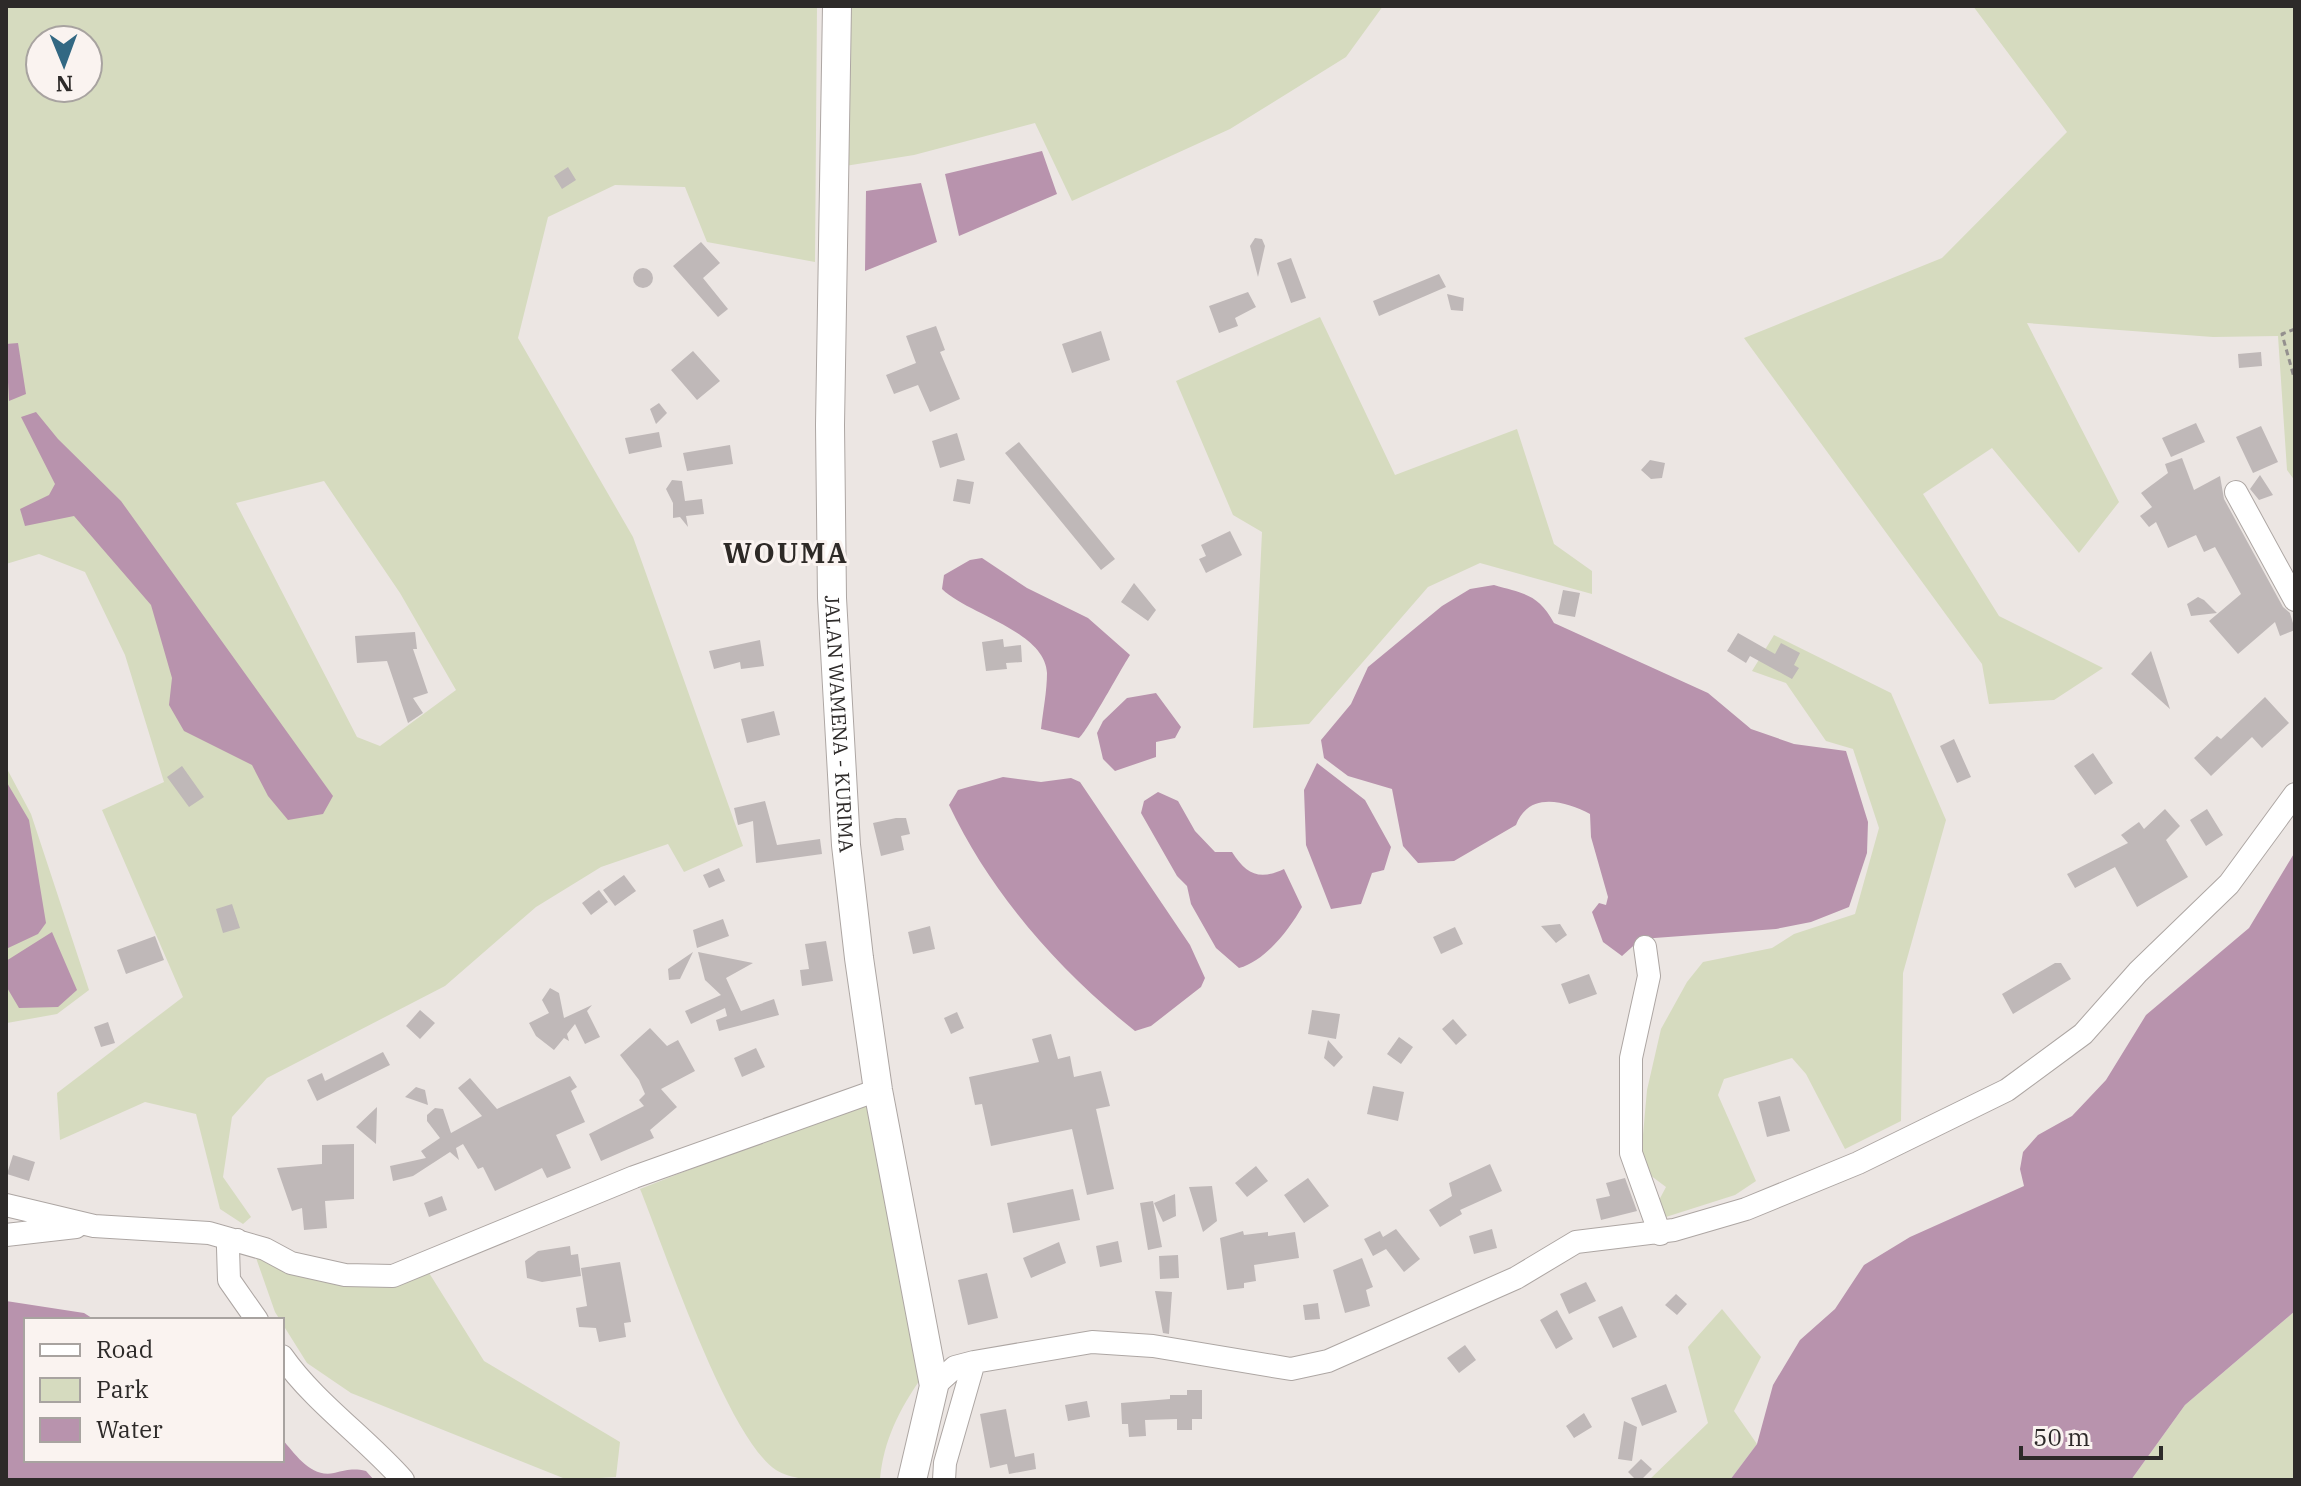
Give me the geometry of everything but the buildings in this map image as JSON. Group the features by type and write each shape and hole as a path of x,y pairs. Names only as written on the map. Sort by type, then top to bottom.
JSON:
{"main road":[{"name":"JALAN WAMENA - KURIMA","path":"837,6 830,425 832,598 846,845 878,1090 934,1386"},
{"path":"912,1480 934,1386"}],"street":[{"path":"2236,492 2295,600"},
{"path":"934,1386 955,1367 1092,1342 1153,1346 1291,1369 1328,1361 1451,1310 1516,1278 1576,1242 1660,1234 1746,1209 1858,1163 2007,1090 2083,1034 2138,972 2229,884 2295,794"},
{"path":"1645,947 1649,976 1631,1058 1631,1153 1660,1234"},
{"path":"6,1235 94,1226 209,1233 237,1240 291,1263 332,1272 393,1276 634,1177 878,1090"},
{"path":"6,1205 94,1226"},
{"path":"237,1240 228,1248 229,1280 256,1318"},
{"path":"284,1359 296,1376 378,1452 403,1480"},
{"path":"944,1480 945,1463 974,1362"}],"path":[{"path":"2295,329 2282,334 2295,381"}],"green space":[{"path":"6,6 817,6 815,262 707,242 685,187 615,185 548,217 518,338 633,537 743,846 684,872 668,844 601,867 536,907 445,986 267,1078 232,1117 223,1177 251,1217 243,1224 220,1209 196,1114 145,1102 60,1140 57,1093 183,997 102,810 164,782 125,655 85,572 39,554 6,564","holes":["324,481 400,593 456,690 380,746 357,737 236,503"]},
{"path":"846,6 1383,6 1346,57 1230,129 1072,201 1035,123 914,155 845,166"},
{"path":"1973,6 2295,6 2295,481 2287,470 2278,336 2213,337 2027,323 2119,502 2079,553 1992,448 1923,494 1999,616 2103,668 2054,700 1989,704 1982,664 1744,338 1942,258 2067,132"},
{"path":"1320,317 1395,475 1517,429 1554,544 1592,571 1592,594 1480,563 1428,587 1309,724 1253,728 1262,532 1233,515 1176,381"},
{"path":"1774,635 1891,693 1946,820 1903,973 1901,1121 1845,1149 1806,1074 1792,1058 1724,1079 1718,1095 1756,1181 1735,1195 1647,1223 1666,1187 1646,1172 1642,1146 1647,1090 1661,1029 1687,982 1703,962 1772,948 1794,934 1855,914 1879,828 1853,749 1826,741 1786,683 1752,671"},
{"path":"6,767 31,814 89,990 57,1014 7,1023"},
{"path":"874,1097 922,1377 894,1426 880,1480 798,1478 776,1470 757,1451 738,1421 699,1340 640,1189"},
{"path":"255,1255 369,1279 421,1260 484,1361 620,1442 616,1477 568,1480 351,1393 307,1363 284,1326 284,1318 279,1318"},
{"path":"1722,1309 1761,1357 1734,1411 1757,1444 1730,1480 1649,1480 1708,1423 1688,1347"},
{"path":"2295,1311 2295,1480 2131,1480 2185,1405"}],"water":[{"path":"1042,151 1057,194 959,236 945,174"},
{"path":"921,183 937,242 865,271 866,191"},
{"path":"18,343 26,394 9,401 6,344"},
{"path":"36,412 58,439 121,501 333,796 323,814 288,820 268,796 252,765 184,731 169,705 172,678 151,605 74,516 25,526 20,509 49,495 55,484 21,417"},
{"path":"982,558 1027,588 1088,618 1130,655 1079,738 1041,729 1047,673 1043,658 1034,646 942,589 944,575 970,560"},
{"path":"1494,585 1522,593 1536,601 1554,623 1708,693 1751,729 1794,744 1846,751 1868,822 1867,853 1849,907 1811,922 1776,929 1641,939 1622,956 1603,942 1592,912 1599,903 1606,905 1608,897 1591,837 1590,814 1559,803 1539,803 1530,807 1516,825 1454,861 1418,863 1403,846 1392,789 1348,776 1324,758 1321,740 1351,704 1368,667 1442,606 1470,589"},
{"path":"1156,693 1181,727 1175,738 1156,742 1156,757 1115,771 1103,759 1097,733 1103,721 1127,698"},
{"path":"1317,763 1365,800 1391,847 1384,870 1372,873 1361,904 1331,909 1306,845 1304,790"},
{"path":"1003,777 1041,782 1071,778 1080,782 1190,945 1205,978 1201,987 1151,1026 1135,1031 1080,983 1029,928 985,869 949,805 958,790"},
{"path":"6,781 29,820 46,923 38,934 6,949"},
{"path":"1158,792 1178,801 1195,831 1215,852 1232,852 1243,866 1260,875 1284,869 1302,907 1275,944 1258,959 1239,968 1216,948 1191,904 1187,886 1177,876 1141,813 1144,801"},
{"path":"2295,852 2295,1311 2185,1405 2131,1480 1730,1480 1757,1444 1773,1385 1800,1340 1835,1309 1864,1265 1910,1237 2024,1186 2020,1169 2023,1152 2038,1135 2072,1116 2106,1080 2146,1015 2249,928"},
{"path":"52,932 77,990 58,1007 19,1008 6,986 6,961"},
{"path":"6,1301 84,1313 92,1318 24,1318 24,1462 284,1462 284,1441 311,1469 326,1474 361,1470 374,1480 6,1480"}],"district":[{"name":"WOUMA","path":"786,553"}]}
